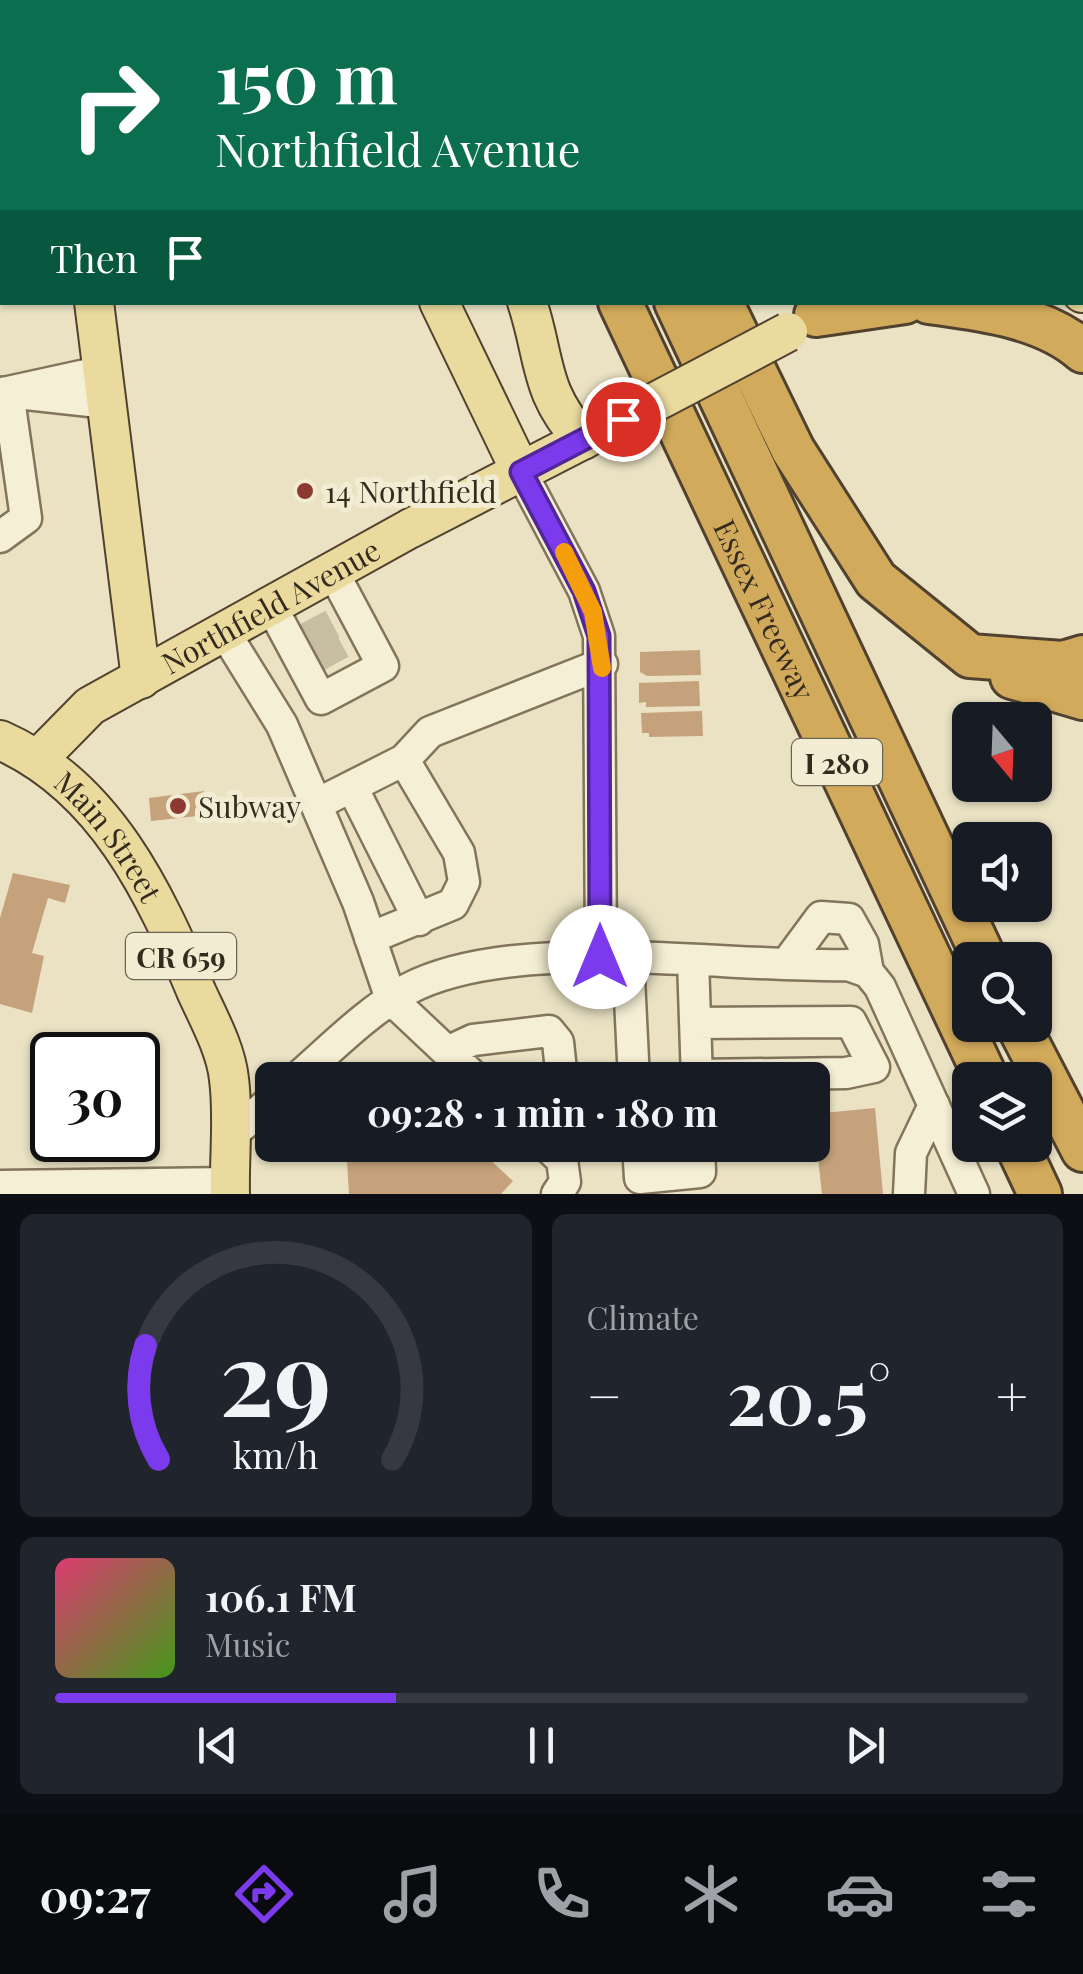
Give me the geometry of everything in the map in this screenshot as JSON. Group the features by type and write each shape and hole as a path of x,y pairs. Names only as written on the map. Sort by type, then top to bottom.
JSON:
{"highway":[{"name":"Essex Freeway","path":"621,305 978,1062"},
{"name":"Essex Freeway","path":"677,305 977,942"},
{"path":"722,305 793,450 876,580 970,656 1000,674 1083,698"},
{"path":"813,316 885,305"},
{"path":"951,305 981,309 1043,327 1083,351"},
{"path":"970,656 1062,663 1083,657"},
{"path":"1027,1042 1083,1150"},
{"path":"1025,1162 1040,1194"}],"main road":[{"path":"94,305 140,680"},
{"path":"440,305 521,472"},
{"path":"527,305 543,379 565,421 583,440"},
{"name":"Northfield Avenue","path":"12,753 333,572 813,316"},
{"name":"Main Street","path":"12,753 96,812 133,858 186,967 229,1076 230,1188"}],"street":[{"path":"0,536 26,518 4,392 106,387"},
{"path":"521,472 584,591 602,664 614,958 631,1062"},
{"path":"271,606 304,651 321,699 383,666 353,626 333,572"},
{"path":"225,633 282,726 370,938 391,999 458,1062"},
{"path":"316,804 404,760 430,732 602,664"},
{"path":"370,938 454,904 464,882 459,853 404,760"},
{"path":"352,787 419,920"},
{"path":"788,964 821,917 849,919 863,944 854,969"},
{"path":"316,1062 391,999 443,974 484,966 614,958 854,969 880,986 974,1194"},
{"path":"693,960 696,1062"},
{"path":"695,1023 851,1022 874,1067 830,1073"},
{"path":"447,1052 473,1040 549,1032 558,1042 560,1062"},
{"path":"909,1194 911,1152 934,1106"},
{"path":"230,1136 255,1115"},
{"path":"557,1194 565,1182 559,1162"},
{"path":"639,1162 640,1178 700,1172 700,1162"},
{"path":"0,1186 230,1188"}],"building":[{"path":"700,650 701,675 647,676 640,672 640,652"},
{"path":"699,681 700,706 646,707 646,702 639,703 639,683"},
{"path":"702,711 703,736 649,737 649,733 642,733 641,713"},
{"name":"Subway","path":"204,791 207,815 151,821 149,798"},
{"path":"13,873 70,885 65,903 48,898 32,953 44,956 32,1013 0,1004 0,918"},
{"path":"875,1108 883,1194 822,1194 818,1162 830,1162 830,1112"},
{"path":"347,1162 492,1162 513,1181 501,1194 349,1194"}],"tunnel":[{"path":"306,638 342,619"},
{"path":"315,658 350,639"}],"slow traffic":[{"path":"564,552 593,612 602,668"}],"place":[{"name":"14 Northfield","path":"305,491"},
{"name":"Subway","path":"178,806"}],"route":[{"path":"600,957 599,636 584,591 521,472 623,419"}]}
